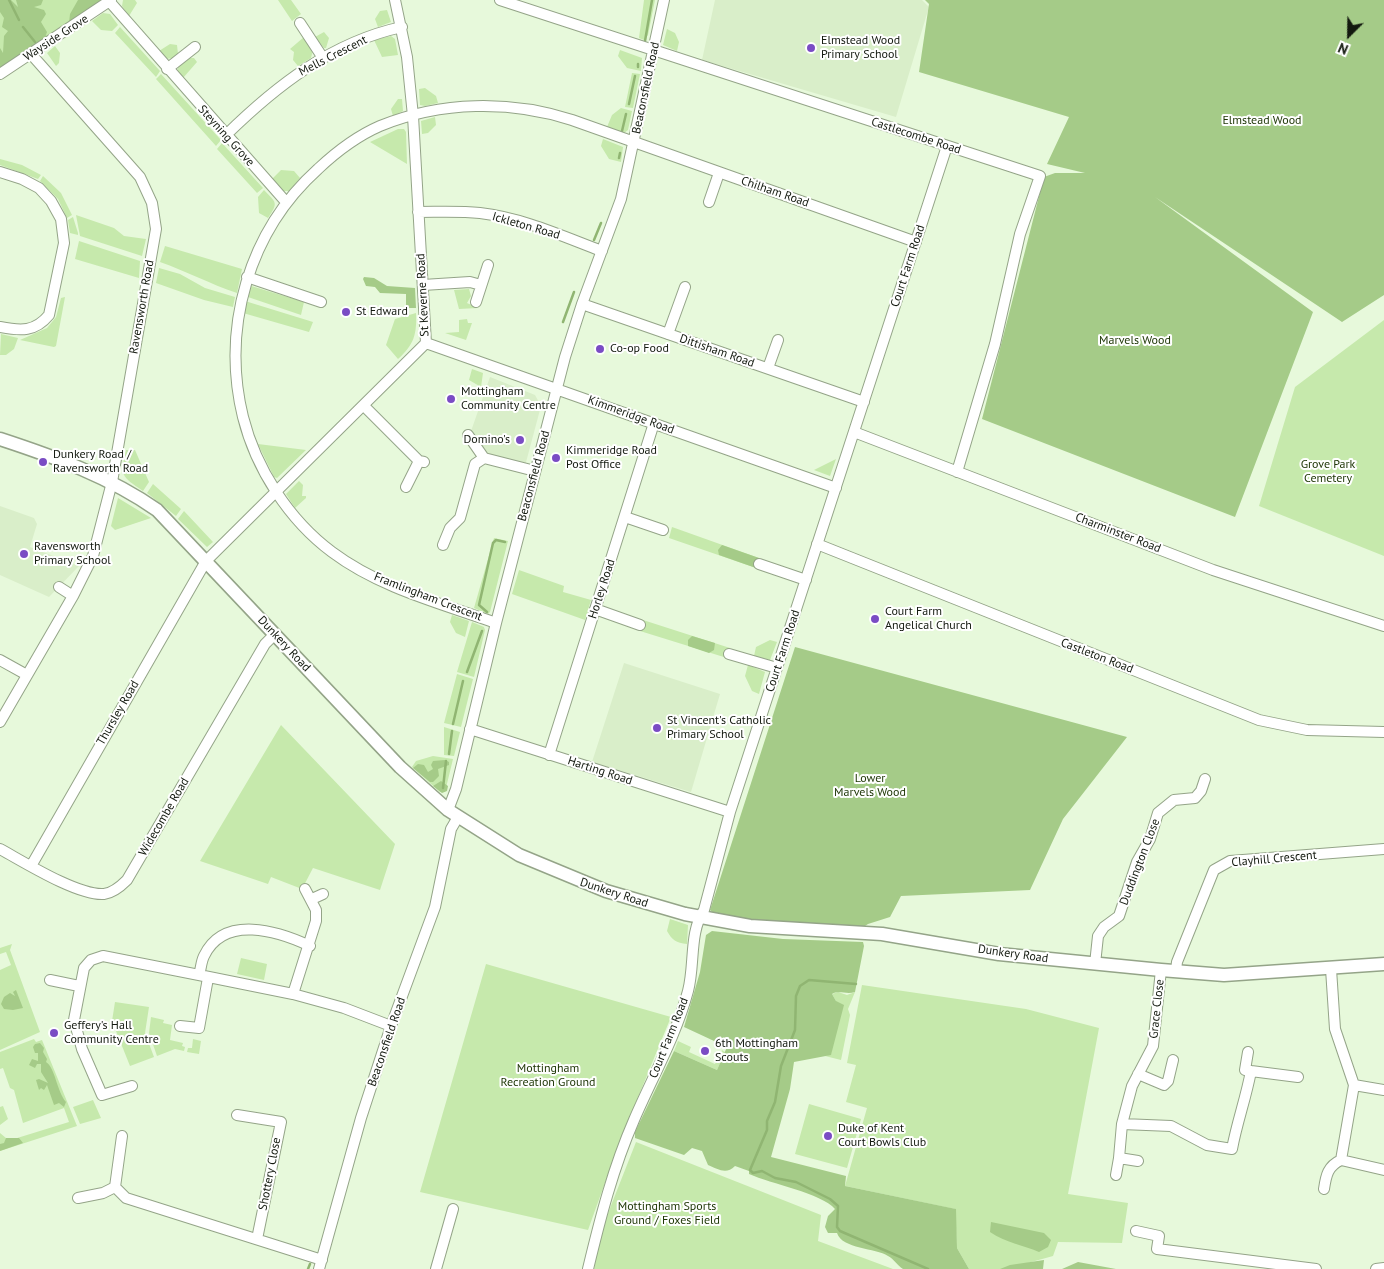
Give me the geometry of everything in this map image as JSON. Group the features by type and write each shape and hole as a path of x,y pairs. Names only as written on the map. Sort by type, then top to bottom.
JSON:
{"street":[{"name":"St Keverne Road","path":"206,560 426,343 424,285 412,116 402,27 395,0"},
{"name":"Castlecombe Road","path":"500,0 653,52 1040,176 1020,234 995,344 957,472"},
{"name":"Beaconsfield Road","path":"320,1264 361,1118 391,1026 426,933 440,885 452,829 456,789 496,623 557,388 582,304 622,199 664,0"},
{"name":"Wayside Grove","path":"0,74 110,1"},
{"name":"Steyning Grove","path":"110,1 167,69 286,202"},
{"path":"300,23 323,58"},
{"name":"Mells Crescent","path":"226,135 274,90 323,58 377,34 402,27"},
{"path":"167,69 195,47"},
{"name":"Ravensworth Road","path":"0,722 73,596 92,556 112,482 155,242 155,215 147,190 140,177 31,54"},
{"name":"Framlingham Crescent","path":"496,623 385,583 357,569 332,552 311,534 277,492 254,448 239,400 236,368 236,330 247,277 266,234 286,202 328,159 356,139 381,126 412,116 467,106 524,108 556,114 635,142"},
{"name":"Chilham Road","path":"635,142 916,242"},
{"name":"Court Farm Road","path":"588,1269 602,1210 625,1142 679,1018 688,990 697,921 704,910 730,812 947,146"},
{"path":"0,172 32,183 46,195 57,210 64,234 49,315 43,323 25,331 0,327"},
{"path":"709,202 719,173"},
{"name":"Ickleton Road","path":"418,212 480,213 511,219 541,227 602,251"},
{"path":"476,302 488,265"},
{"path":"247,277 321,302"},
{"path":"424,285 470,282 481,284"},
{"path":"668,334 685,286"},
{"name":"Dittisham Road","path":"582,304 864,402"},
{"name":"Dittisham Road","path":"768,368 778,340"},
{"name":"Kimmeridge Road","path":"426,343 836,488"},
{"path":"364,406 422,462 406,487"},
{"name":"Horley Road","path":"549,755 654,423"},
{"name":"Charminster Road","path":"854,432 1213,570 1384,626"},
{"path":"468,435 484,458 535,471"},
{"name":"Dunkery Road","path":"0,439 33,450 112,482 157,510 400,767 453,813 504,847 569,878 633,900 700,916 780,929 882,934 999,954 1161,970 1224,974 1331,969 1384,964"},
{"path":"443,545 450,528 460,518 475,464 484,458"},
{"path":"624,517 663,530"},
{"name":"Castleton Road","path":"817,544 1259,720 1307,730 1384,732"},
{"name":"Thursley Road","path":"31,866 206,560"},
{"path":"759,564 806,580"},
{"path":"59,586 73,596"},
{"path":"595,609 640,625"},
{"name":"Widecombe Road","path":"0,850 65,883 95,894 106,893 120,887 127,880 265,644 274,635"},
{"path":"729,654 777,668"},
{"path":"0,660 27,675"},
{"name":"Harting Road","path":"470,730 730,812"},
{"name":"Duddington Close","path":"1095,964 1098,936 1104,927 1115,920 1121,911 1133,874 1150,839 1158,813 1174,800 1195,798 1201,791 1205,780"},
{"name":"Clayhill Crescent","path":"1176,970 1176,962 1214,870 1230,861 1384,849"},
{"path":"293,994 310,946 316,921 316,910 312,899 305,889"},
{"path":"312,899 323,894"},
{"path":"180,1026 199,1028 204,955 223,936 241,929 262,930 310,946"},
{"path":"132,1086 102,1095 82,1049 74,1020 79,986 87,963 103,956 293,994 344,1008 391,1026"},
{"path":"1331,969 1335,1029 1354,1085 1341,1160"},
{"name":"Grace Close","path":"1116,1175 1122,1124 1132,1086 1153,1046 1161,970"},
{"path":"50,980 79,986"},
{"path":"1122,1124 1170,1126 1207,1145 1232,1148 1237,1122 1248,1094 1245,1070 1248,1052"},
{"path":"1138,1074 1164,1086 1168,1081 1173,1060"},
{"path":"1245,1070 1298,1077"},
{"path":"1354,1085 1384,1090"},
{"name":"Shottery Close","path":"237,1115 281,1122 257,1240"},
{"path":"115,1187 122,1136"},
{"path":"1119,1158 1138,1161"},
{"path":"1324,1189 1326,1174 1332,1164 1341,1160 1384,1170"},
{"path":"115,1187 126,1198 257,1240 320,1264"},
{"path":"78,1198 103,1193 115,1187"},
{"path":"436,1269 453,1209"},
{"path":"1136,1231 1159,1236 1156,1249 1316,1269"},
{"path":"1376,1269 1384,1268"}],"shaded area":[{"name":"Elmstead Wood Primary School","path":"715,0 922,0 929,7 896,117 702,60"},
{"path":"490,377 535,395 541,406 525,466 485,456 470,434"},
{"name":"Ravensworth Primary School","path":"0,506 34,518 37,524 30,547 79,566 49,597 0,575"},
{"name":"St Vincent's Catholic Primary School","path":"624,663 720,694 691,792 592,762"}],"green space":[{"path":"0,0 104,0 0,69"},
{"path":"0,0 11,0 18,7 16,0 43,0 41,5 34,7 44,10 46,14 41,22 47,32 45,38 0,69 0,48 3,53 4,36 8,31 2,27 4,18 0,12"},
{"path":"78,0 104,0 69,23 70,14"},
{"path":"123,0 135,0 137,3 129,16 122,6"},
{"path":"278,0 291,0 301,14 292,21"},
{"path":"644,0 655,0 648,35 644,40 639,38"},
{"path":"925,0 1384,0 1384,295 1342,322 1155,197 1313,312 1235,517 982,419 1044,177 1055,173 1085,173 1047,164 1069,117 919,72 929,4"},
{"path":"387,10 391,22 378,27 375,19 380,11"},
{"path":"103,13 110,14 118,25 112,31 101,30 92,21"},
{"path":"120,27 160,71 156,77 115,33"},
{"path":"667,29 675,33 679,42 677,51 663,45"},
{"path":"324,32 329,38 326,48 315,37"},
{"path":"391,36 395,39 398,55 382,57 374,40"},
{"path":"304,37 313,50 311,58 298,66 293,60 294,52 290,49"},
{"path":"170,44 177,45 178,54 173,58 166,59 159,51"},
{"path":"55,46 60,53 59,63 56,66 47,53"},
{"path":"620,50 642,58 641,71 627,68 618,56"},
{"path":"187,58 194,58 197,62 183,78 177,72 179,65"},
{"path":"632,73 640,74 633,108 625,107"},
{"path":"161,74 221,140 216,146 156,79"},
{"path":"425,88 436,96 438,103 425,106 420,105 419,89"},
{"path":"398,99 402,99 403,111 393,116 391,109"},
{"path":"621,108 632,111 628,130 624,133 607,127 612,115"},
{"path":"435,117 436,125 428,133 422,134 421,121"},
{"path":"398,129 404,129 406,132 407,164 370,142"},
{"path":"603,139 623,147 621,162 609,159 601,146"},
{"path":"222,143 263,188 257,193 217,149"},
{"path":"0,159 22,165 41,175 38,179 0,165"},
{"path":"281,170 294,171 300,178 289,191 282,191 272,179"},
{"path":"43,176 61,193 72,215 67,218 58,199 40,181"},
{"path":"264,190 275,203 274,209 268,218 259,213 258,197"},
{"path":"76,215 114,228 124,236 146,239 142,256 80,236"},
{"path":"73,217 78,235 70,233 68,220"},
{"path":"79,241 140,261 139,278 75,259"},
{"path":"165,246 242,269 237,293 160,262"},
{"path":"159,268 180,274 205,288 235,297 233,307 204,300 156,283"},
{"path":"364,277 374,278 387,286 415,288 416,308 406,308 406,294 380,293 375,287 366,286"},
{"path":"248,285 304,302 301,315 245,296"},
{"path":"469,289 471,296 467,303 478,308 459,309 454,290"},
{"path":"65,297 56,346 20,340 47,328 56,317 61,298"},
{"path":"245,301 313,322 309,332 243,313"},
{"path":"416,313 416,327 413,339 408,349 398,359 386,345 395,319"},
{"path":"467,319 468,323 472,323 466,340 445,333 459,332 459,320"},
{"name":"Grove Park Cemetery","path":"1384,320 1384,556 1259,506 1295,387"},
{"path":"1,334 18,338 14,349 6,355 0,355"},
{"path":"472,369 483,373 481,387 469,380"},
{"path":"258,444 306,450 277,478 274,477"},
{"path":"126,450 135,450 149,482 143,491 124,475 123,465"},
{"path":"836,459 830,476 814,470"},
{"path":"299,481 303,485 302,496 306,496 306,498 295,508 286,494"},
{"path":"153,484 181,509 176,516 147,493"},
{"path":"118,498 151,518 115,530 111,526"},
{"path":"184,511 213,542 207,547 178,519"},
{"path":"672,527 759,558 756,568 669,538"},
{"path":"494,538 508,541 488,614 474,608"},
{"path":"722,545 759,558 756,568 719,555 718,550"},
{"path":"519,570 564,586 563,592 591,600 585,620 512,594"},
{"path":"452,615 469,621 465,637 456,633 450,622"},
{"path":"643,620 730,648 727,658 640,631"},
{"path":"472,622 484,627 485,630 474,677 457,672"},
{"path":"692,636 715,643 714,650 709,653 688,646 688,640"},
{"path":"770,640 777,642 770,660 754,656 756,647"},
{"name":"Lower Marvels Wood","path":"795,647 1127,737 1063,819 1030,890 901,896 890,917 868,924 859,930 791,927 715,915 710,910"},
{"path":"748,665 765,672 759,694 752,691 745,676"},
{"path":"457,674 473,679 461,727 444,723"},
{"path":"281,725 395,844 380,890 313,868 302,889 271,877 268,884 200,861"},
{"path":"444,727 460,732 454,756 444,755"},
{"path":"433,756 453,759 445,792 440,792 412,767 416,761"},
{"path":"445,760 449,762 449,765 438,769 439,776 433,782 430,782 413,768 418,764 424,765 428,772 433,769 431,765 433,761"},
{"path":"441,781 448,786 447,791 442,793 433,786"},
{"path":"670,919 688,925 687,944 677,942 669,934 667,931"},
{"path":"712,931 783,939 863,942 864,946 855,992 837,992 832,994 836,1001 844,1005 831,1055 794,1062 790,1089 771,1157 846,1176 845,1186 956,1209 957,1248 969,1269 903,1269 883,1253 845,1242 837,1233 828,1233 825,1227 828,1216 835,1209 819,1198 758,1178 749,1174 749,1171 735,1166 725,1171 715,1168 708,1165 702,1151 692,1148 684,1155 635,1138 635,1132 674,1051 717,1070 727,1047 684,1027 700,972 706,935"},
{"path":"12,944 10,950 40,1032 0,1050 0,970 11,965 6,952 0,954 0,948"},
{"path":"241,958 267,964 264,980 237,974"},
{"name":"Mottingham Recreation Ground","path":"486,964 671,1017 620,1141 588,1230 420,1192"},
{"path":"862,985 1026,1009 1099,1028 1068,1194 1128,1203 1122,1243 1058,1242 1053,1256 1006,1269 969,1269 957,1248 955,1209 845,1186 867,1108 846,1102 856,1065 847,1063"},
{"path":"16,990 23,1008 4,1009 1,1004 4,997 10,993 15,996 13,992"},
{"path":"838,992 847,995 855,992 848,1009 850,1015 841,1060 825,1056 831,1054 836,1001 832,994"},
{"path":"115,1002 149,1007 145,1033 154,1057 130,1066 112,1021"},
{"path":"151,1017 164,1020 163,1023 172,1025 170,1040 183,1043 184,1051 175,1049 157,1056 149,1033"},
{"path":"34,1039 36,1042 42,1040 77,1126 0,1151 0,1133 6,1138 14,1139 69,1122 64,1108 23,1123 14,1090 10,1088 3,1068 0,1069 0,1052"},
{"path":"193,1039 201,1041 199,1054 187,1052 188,1048 192,1048"},
{"path":"678,1041 691,1047 689,1052 715,1064 722,1050 725,1052 717,1070 674,1051"},
{"path":"40,1043 44,1048 43,1052 47,1059 46,1062 52,1069 60,1092 66,1102 64,1107 59,1103 54,1105 47,1085 44,1090 41,1088 39,1090 36,1080 39,1079 48,1083 41,1072 41,1064 37,1064 35,1068 29,1065 32,1059 38,1061 38,1053 35,1053 33,1047 35,1044"},
{"path":"93,1100 101,1118 80,1124 73,1107"},
{"name":"Duke of Kent Court Bowls Club","path":"809,1104 861,1119 847,1168 795,1154"},
{"path":"3,1106 8,1119 0,1125 0,1107"},
{"path":"6,1138 19,1138 23,1143 0,1151 0,1144 4,1143"},
{"name":"Mottingham Sports Ground / Foxes Field","path":"636,1142 821,1215 818,1241 893,1269 594,1269 601,1231"},
{"path":"991,1222 1044,1233 1051,1240 1048,1247 1039,1252 996,1236 990,1232"},
{"path":"1044,1260 1043,1269 1000,1269 1010,1265"},
{"path":"1078,1262 1116,1269 1062,1269"}],"waterway":[{"path":"9,0 19,20"},
{"path":"645,41 652,0"},
{"path":"23,27 35,42"},
{"path":"629,104 635,76"},
{"path":"622,131 626,114"},
{"path":"619,158 620,153"},
{"path":"594,240 601,223"},
{"path":"563,322 574,292"},
{"path":"487,612 479,605 493,543 496,540 505,542"},
{"path":"467,672 482,631"},
{"path":"453,724 463,681"},
{"path":"449,754 452,731"},
{"path":"443,788 446,761"},
{"path":"856,984 809,980 800,986 796,996 795,1030 781,1066 775,1102 767,1121 767,1130 750,1170 753,1173 762,1171 775,1178 796,1182 830,1199 838,1206 837,1227 840,1231 928,1269"},
{"path":"308,1269 310,1264"}],"place":[{"name":"Elmstead Wood Primary School","path":"811,48"},
{"name":"St Edward","path":"346,312"},
{"name":"Co-op Food","path":"600,349"},
{"name":"Mottingham Community Centre","path":"451,399"},
{"name":"Domino's","path":"520,440"},
{"name":"Kimmeridge Road Post Office","path":"556,458"},
{"name":"Dunkery Road / Ravensworth Road","path":"43,462"},
{"name":"Ravensworth Primary School","path":"24,554"},
{"name":"Court Farm Angelical Church","path":"875,619"},
{"name":"St Vincent's Catholic Primary School","path":"657,728"},
{"name":"Geffery's Hall Community Centre","path":"54,1033"},
{"name":"6th Mottingham Scouts","path":"705,1051"},
{"name":"Duke of Kent Court Bowls Club","path":"828,1136"}],"park label":[{"name":"Elmstead Wood","path":"1262,121"},
{"name":"Marvels Wood","path":"1135,341"}]}
